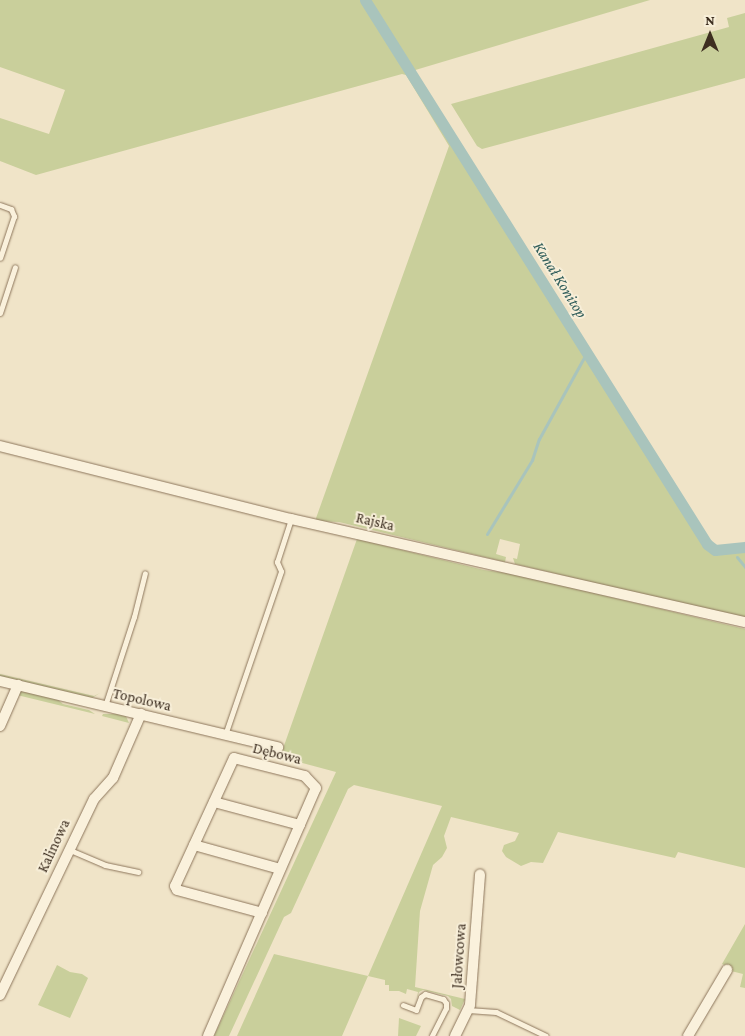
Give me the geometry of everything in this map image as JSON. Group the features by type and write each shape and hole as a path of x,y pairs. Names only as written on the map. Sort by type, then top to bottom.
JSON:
{"street":[{"name":"Rajska","path":"0,446 291,519 745,622"},
{"name":"Topolowa","path":"0,681 278,748"},
{"path":"0,726 18,685"},
{"name":"Kalinowa","path":"0,995 94,799 113,778 141,714"},
{"name":"Dębowa","path":"208,1036 262,913 280,869 316,788 305,776 234,758 175,886 178,890 262,913"},
{"path":"214,802 300,825"},
{"path":"194,845 280,869"},
{"name":"Jałowcowa","path":"455,1036 470,1005 480,874"},
{"path":"688,1036 727,970"}],"lane":[{"path":"0,206 11,210 14,216 0,258"},
{"path":"0,313 16,267"},
{"path":"225,735 281,571 277,562 291,519"},
{"path":"105,706 134,617 145,573"},
{"path":"69,850 104,865 138,872"},
{"path":"404,1005 416,1010 421,997 425,994 443,999 446,1003 446,1008 432,1036"},
{"path":"468,1010 496,1012 546,1036"}],"green space":[{"path":"0,0 362,0 705,546 713,553 721,554 745,550 745,619 515,564 513,558 517,559 520,544 500,539 496,554 506,557 505,562 339,522 315,521 449,146 406,75 402,74 36,175 0,161 0,118 49,134 65,90 0,67"},
{"path":"368,0 650,0 412,71"},
{"path":"745,13 745,78 482,149 477,146 451,104 729,27 727,18"},
{"path":"357,539 484,570 514,574 745,629 745,868 678,852 675,858 558,832 543,863 531,862 521,866 506,857 502,851 504,845 515,841 519,833 451,817 444,836 447,848 442,857 433,865 420,911 415,987 465,999 460,1010 452,1006 451,999 448,996 423,990 419,992 417,998 418,992 407,989 406,994 399,991 389,991 389,985 385,985 385,980 368,976 442,806 354,785 348,789 291,913 284,917 229,1036 214,1036 336,772 280,757"},
{"path":"0,674 94,696 100,693 92,698 0,676"},
{"path":"19,690 56,698 63,704 89,710 95,714 17,695"},
{"path":"103,714 125,714 129,723 102,716"},
{"path":"745,924 745,988 740,987 743,974 731,971 732,968 722,964"},
{"path":"274,954 368,976 342,1036 237,1036"},
{"path":"57,965 88,978 70,1018 38,1005"},
{"path":"399,1018 421,1026 416,1036 398,1036"}],"waterway":[{"name":"Kanał Konitop","path":"365,0 707,544 715,550 745,547"},
{"path":"487,534 532,460 539,439 587,352"},
{"path":"737,557 745,567"}]}
